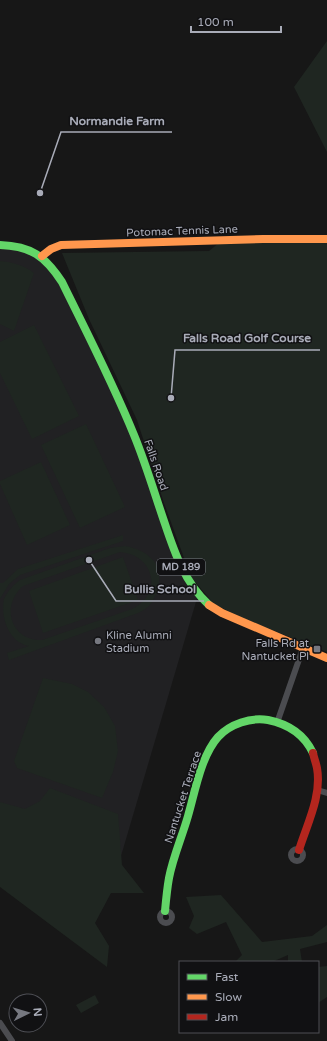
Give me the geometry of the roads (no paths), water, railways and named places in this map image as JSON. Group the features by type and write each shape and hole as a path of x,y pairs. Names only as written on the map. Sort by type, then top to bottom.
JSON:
{"street":[{"name":"Potomac Tennis Lane","path":"42,256 51,249 61,245 327,238"},
{"name":"Falls Road","path":"0,245 22,246 42,256 54,269 62,282 135,436 172,546 191,586 209,605 222,613 327,658"},
{"path":"299,850 317,790 317,766 315,756 308,744 295,731 278,720 303,648"},
{"name":"Nantucket Terrace","path":"166,911 169,876 210,747 220,736 235,725 256,719 278,720"},
{"path":"317,790 327,793"},
{"path":"0,1023 12,1041"}],"place":[{"name":"Normandie Farm","path":"40,193"},
{"name":"Falls Road Golf Course","path":"171,398"},
{"name":"Bullis School","path":"89,560"},
{"name":"Kline Alumni Stadium","path":"98,641"},
{"name":"Falls Rd at Nantucket Pl","path":"317,649"}]}
